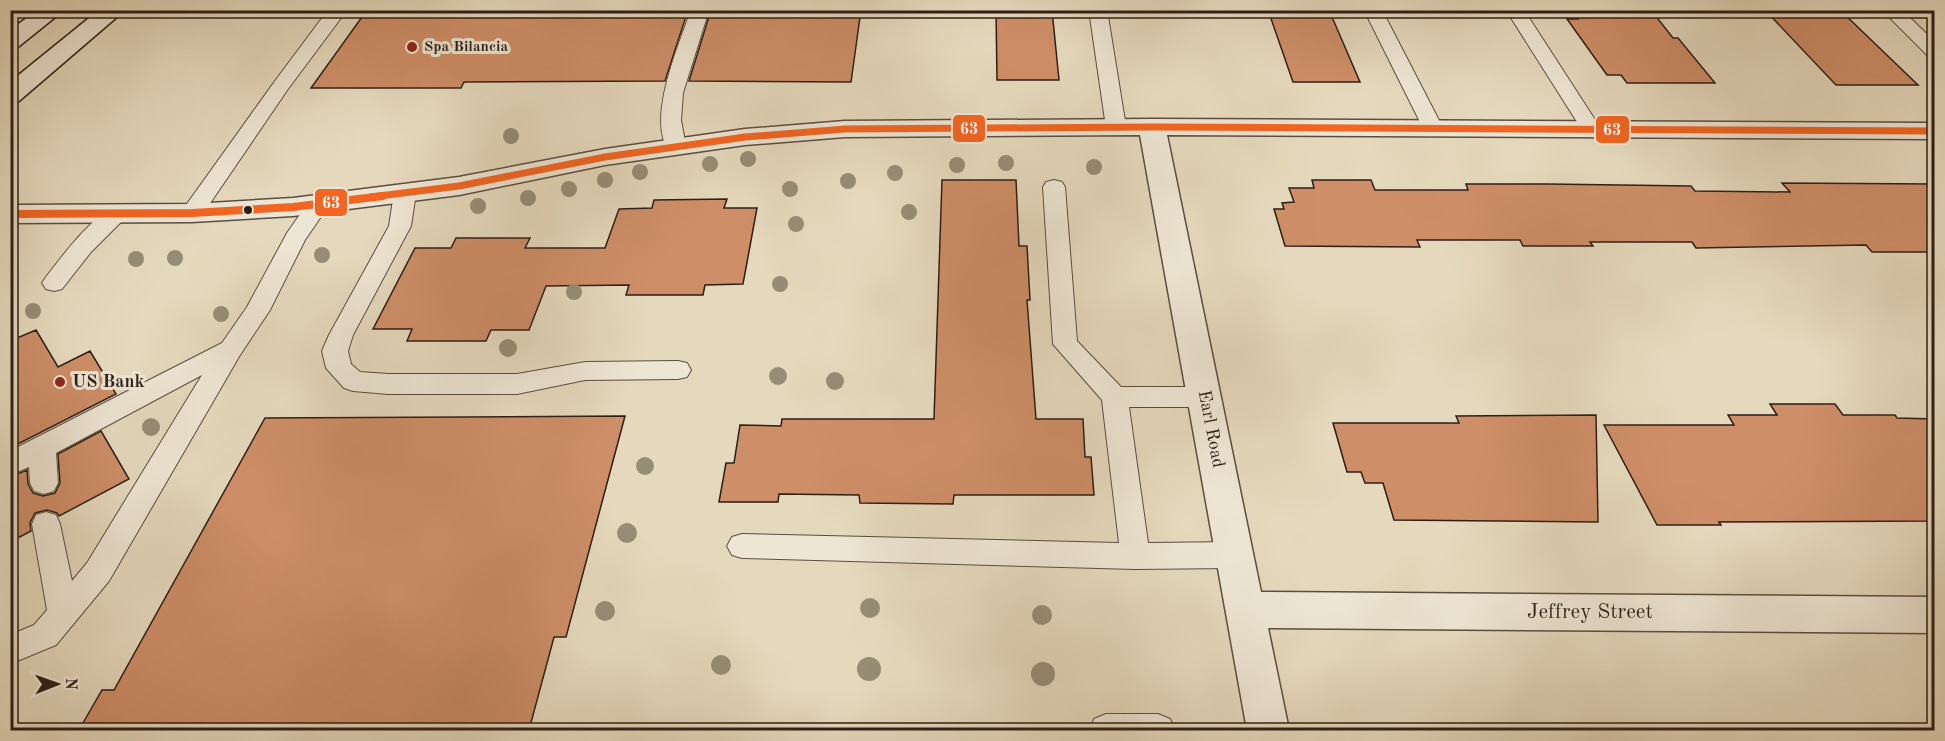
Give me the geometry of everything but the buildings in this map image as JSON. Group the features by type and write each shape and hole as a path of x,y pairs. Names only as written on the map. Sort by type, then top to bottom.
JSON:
{"street":[{"path":"10,42 53,10"},
{"path":"10,96 65,48 114,10"},
{"path":"10,214 192,213 318,205 459,186 605,157 745,137 845,129 1152,127 1935,131"},
{"name":"Earl Road","path":"1152,127 1268,730"},
{"name":"Jeffrey Street","path":"1246,610 1935,615"}],"lane":[{"path":"192,213 241,144 260,112 338,10"},
{"path":"676,147 671,120 673,93 700,10"},
{"path":"1098,10 1116,127"},
{"path":"1373,10 1433,128"},
{"path":"1515,10 1591,129"},
{"path":"1891,10 1935,51"},
{"path":"1054,187 1065,344 1115,397 1135,556"},
{"path":"405,193 400,226 335,351 339,368 353,381 388,384 517,384 585,371 678,370"},
{"path":"10,650 45,635 98,572 231,349 258,310 268,285 295,238 318,205"},
{"path":"54,283 83,247 116,215"},
{"path":"10,464 231,349"},
{"path":"1115,397 1205,397"},
{"path":"42,447 44,483"},
{"path":"46,524 63,616"},
{"path":"742,546 1135,556 1234,555"},
{"path":"1106,730 1156,730"}],"transit line":[{"name":"63","path":"10,214 192,213 293,207 459,186 605,157 745,137 845,129 1152,127 1934,131"}],"place":[{"name":"Spa Bilancia","path":"412,47"},
{"name":"US Bank","path":"60,382"}]}
